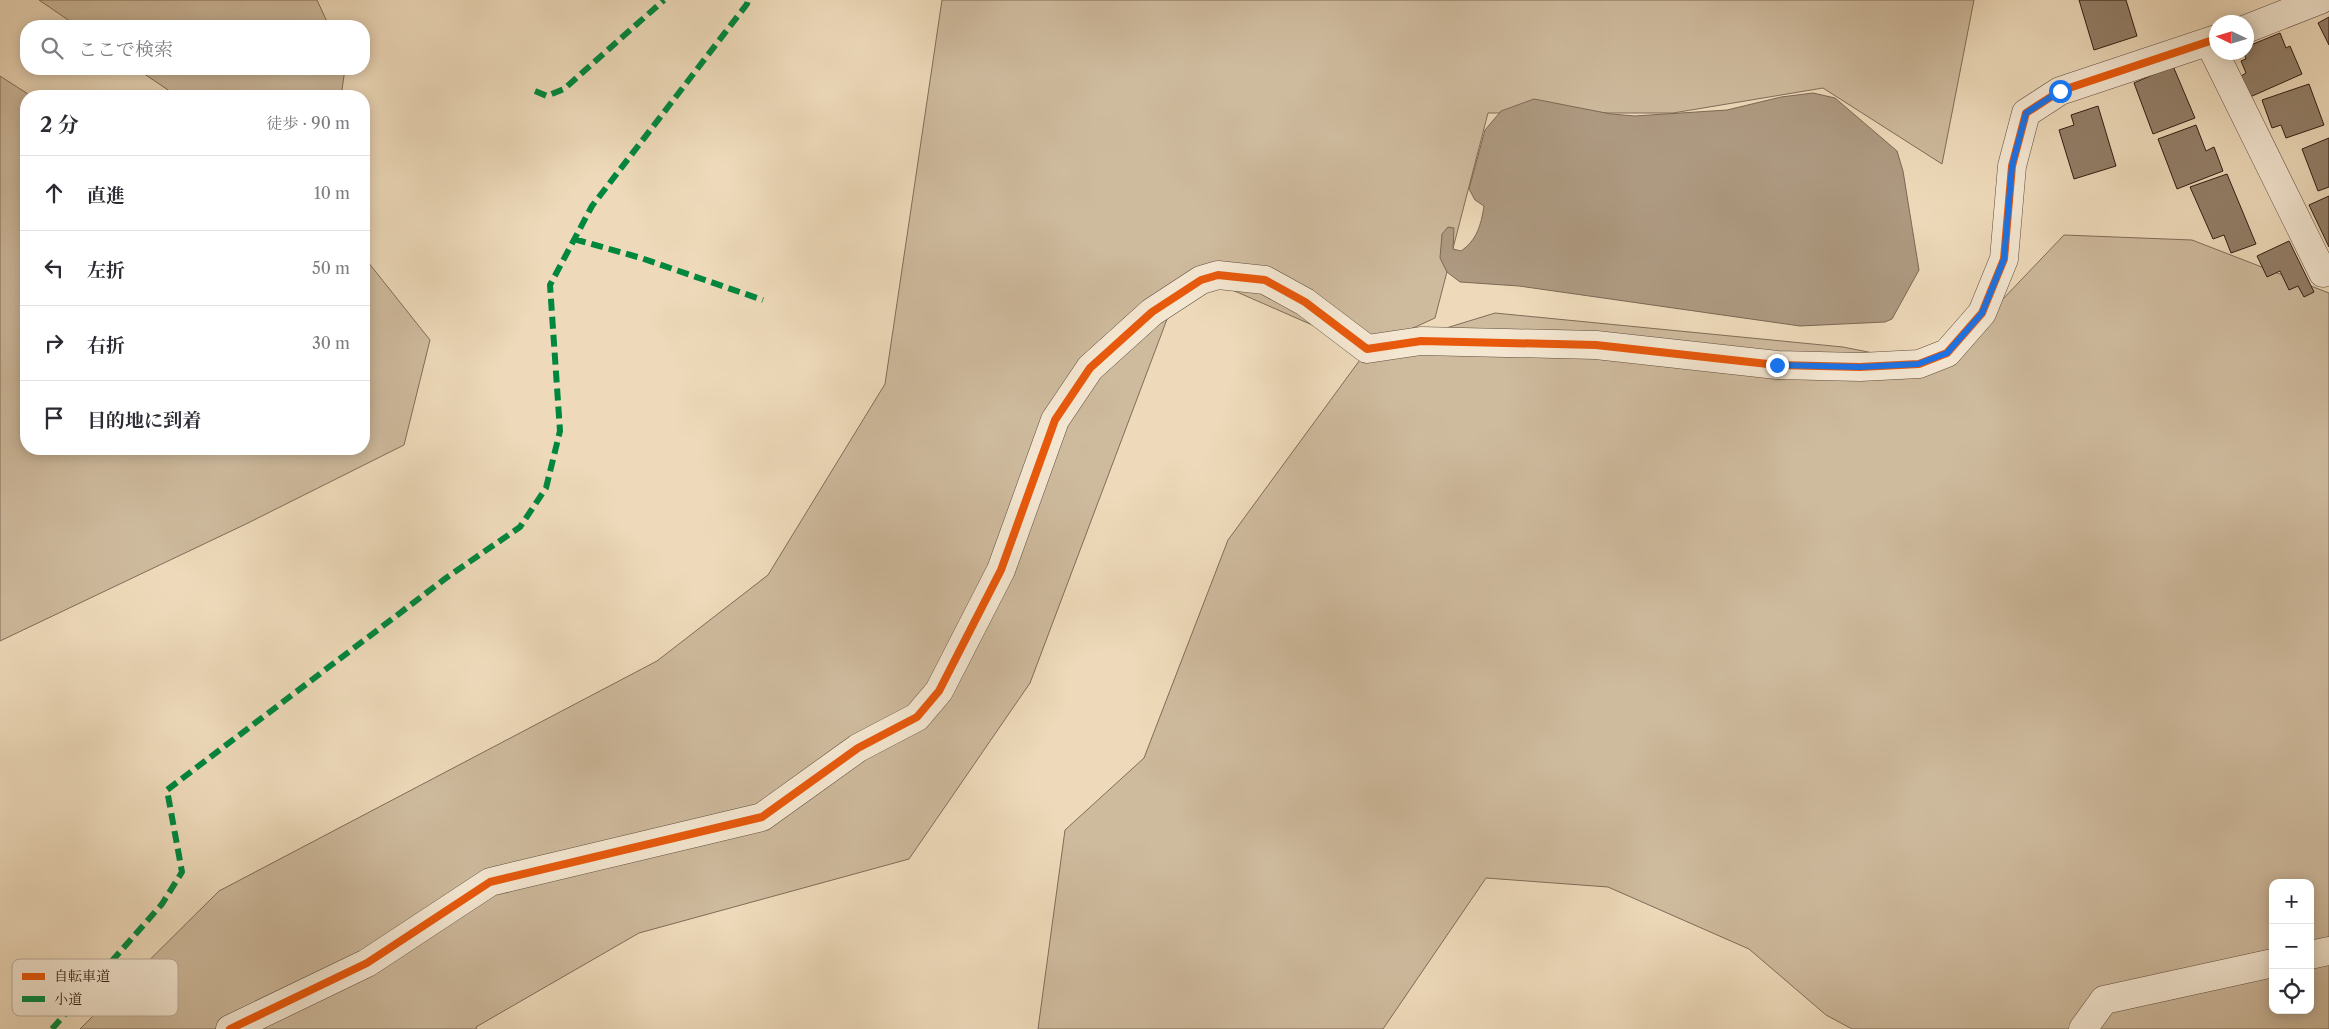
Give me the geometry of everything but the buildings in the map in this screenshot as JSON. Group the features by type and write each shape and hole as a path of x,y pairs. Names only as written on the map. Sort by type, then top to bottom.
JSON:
{"street":[{"path":"2254,26 2320,0"},
{"path":"230,1029 367,963 490,882 762,817 858,748 917,717 939,691 1002,570 1055,420 1090,368 1152,312 1201,280 1218,275 1265,280 1305,302 1366,349 1421,340 1596,345 1777,365 1860,367 1918,364 1947,353 1982,313 2004,259 2012,166 2026,113 2060,91 2209,42"},
{"path":"2221,60 2323,273"},
{"path":"2314,954 2329,951"},
{"path":"2082,1029 2104,1000 2269,964"}],"shaded area":[{"path":"39,0 317,0 326,20 68,20"},
{"path":"942,0 1974,0 1942,164 1823,88 1673,113 1488,113 1435,318 1367,349 1189,271 1178,290 1030,683 909,859 639,933 476,1027 477,1029 80,1029 93,1016 178,1016 178,959 151,959 219,891 657,661 768,575 885,384"},
{"path":"146,75 344,75 342,90 168,90"},
{"path":"0,76 22,90 20,90 20,455 370,455 370,265 430,340 404,445 248,523 0,641"},
{"path":"1813,93 1835,98 1897,151 1903,171 1919,270 1892,319 1885,322 1800,326 1519,286 1460,282 1447,272 1440,258 1442,234 1448,227 1454,228 1453,249 1461,251 1475,237 1484,206 1475,200 1469,189 1485,130 1501,111 1534,99 1611,114 1635,116 1727,110 1781,97"},
{"path":"2064,235 2192,240 2329,293 2329,1029 1852,1029 1826,1015 1749,949 1608,887 1486,878 1383,1029 1038,1029 1065,830 1144,758 1228,540 1365,353 1495,313 1843,347 1939,366"}],"marked path":[{"path":"535,91 547,96 564,89 664,0"},
{"path":"114,959 162,904 182,872 167,790 446,578 520,527 546,488 560,431 550,285 592,206 747,4 748,0"},
{"path":"574,239 641,258 763,300"},
{"path":"52,1029 63,1016"}],"cycle path":[{"path":"230,1029 367,963 490,882 762,817 858,748 917,717 939,691 1001,570 1055,420 1090,368 1152,312 1201,280 1218,275 1265,280 1305,302 1367,349 1421,341 1596,345 1777,365 1860,367 1919,364 1947,353 1982,313 2004,259 2012,166 2026,113 2060,91 2209,41"}],"route":[{"path":"1777,365 1860,367 1918,364 1947,353 1982,313 2004,259 2012,166 2026,113 2060,91"}]}
